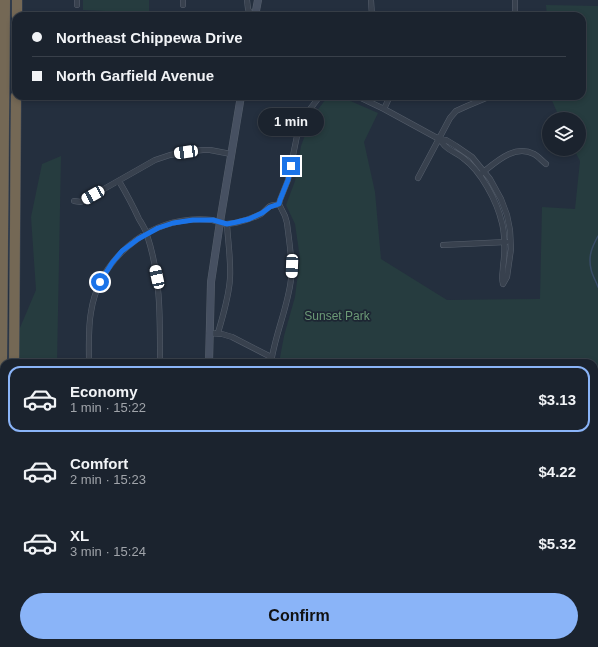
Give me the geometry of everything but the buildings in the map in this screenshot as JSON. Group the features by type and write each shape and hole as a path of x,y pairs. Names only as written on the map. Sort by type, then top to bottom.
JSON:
{"highway":[{"path":"2,359 5,0"},
{"path":"17,0 17,12"},
{"path":"14,359 16,100"}],"main road":[{"path":"256,12 258,0"},
{"path":"209,359 211,282 223,223 231,154 240,100"}],"street":[{"path":"247,0 250,12"},
{"path":"371,0 372,12"},
{"path":"515,12 516,0"},
{"path":"271,359 288,296 292,266 287,223 279,204 288,180 298,131 307,114 317,100"},
{"path":"365,100 439,139 446,140 456,146 472,157 490,179 501,199 510,230 511,249 507,277 503,284 501,279 504,242 503,224 491,192 471,164 444,146 439,139"},
{"path":"384,109 388,100"},
{"path":"418,178 450,118 456,111 481,100"},
{"path":"74,201 81,202 155,160 170,155 194,150 231,154"},
{"path":"479,175 507,154 516,151 525,151 534,154 546,164"},
{"path":"119,181 147,234 156,271 160,310 160,359"},
{"path":"89,359 90,322 93,300 100,282 112,263 122,251 147,234 182,221 201,219 223,223 249,219 262,213 270,207 279,204"},
{"path":"218,333 224,316 230,279 230,267 223,223"},
{"path":"443,245 511,242"},
{"path":"209,333 218,333 232,338 269,359"}],"green space":[{"path":"83,0 149,0 149,12 83,10"},
{"name":"Sunset Park","path":"546,5 598,6 598,359 280,359 284,336 295,297 300,258 295,224 286,205 295,181 301,146 311,119 325,100 348,100 378,113 364,142 375,192 381,259 447,300 540,299 542,207 575,209 580,161 578,156 586,156 586,112 557,112 552,100 586,100 586,12 547,12"},
{"path":"61,156 57,359 19,359 19,330 36,290 31,217 42,164"}],"waterway":[{"path":"598,236 590,256 590,264 598,287"}],"route":[{"path":"100,282 105,272 122,251 138,239 158,228 182,221 201,219 213,220 227,224 249,219 262,213 270,207 279,204 288,180 291,166"}]}
